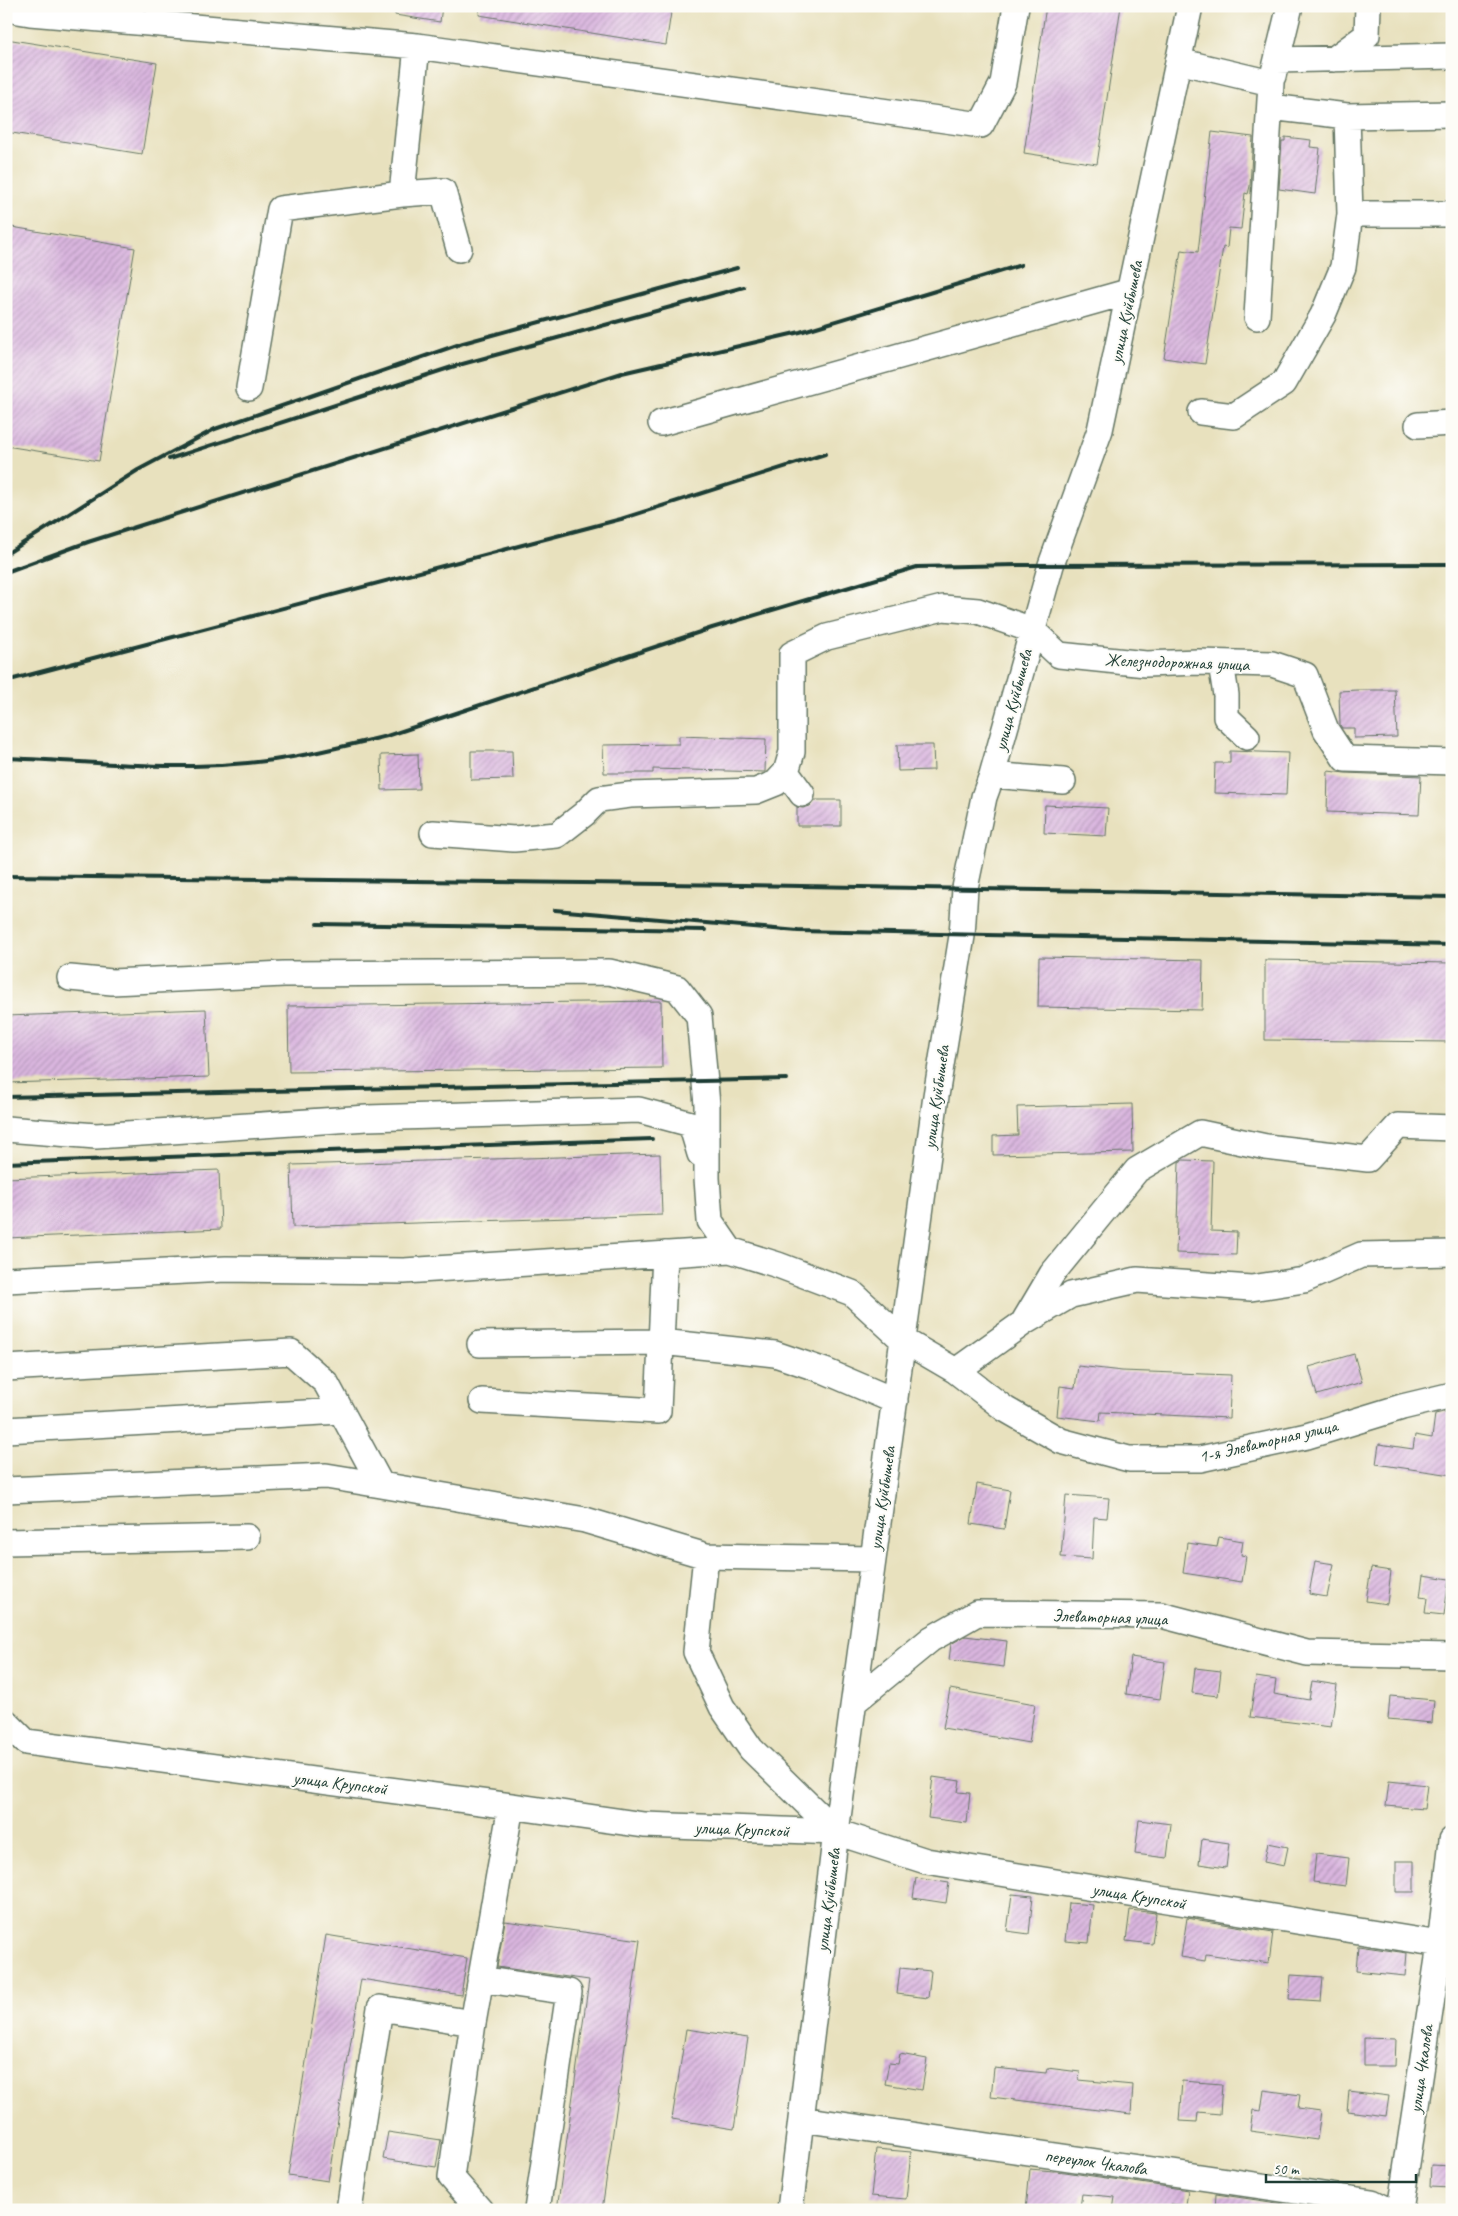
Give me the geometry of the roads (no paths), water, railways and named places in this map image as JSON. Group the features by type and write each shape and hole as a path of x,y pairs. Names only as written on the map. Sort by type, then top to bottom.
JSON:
{"street":[{"path":"6,9 30,13 417,46 981,125 1003,83 1016,6"},
{"name":"улица Куйбышева","path":"790,2210 836,1832 936,1096 962,936 965,888 984,797 1051,565 1100,430 1190,6"},
{"path":"1257,317 1272,83 1290,6"},
{"path":"1272,83 1334,59 1367,35 1368,6"},
{"path":"402,194 417,46"},
{"path":"1334,59 1452,56"},
{"path":"1178,62 1272,83 1348,116 1452,114"},
{"path":"1201,412 1234,416 1284,383 1323,315 1343,267 1350,214 1348,116"},
{"path":"249,388 280,209 402,194 443,191 459,249"},
{"path":"1350,214 1452,214"},
{"path":"661,422 1131,291"},
{"path":"1418,424 1452,423"},
{"name":"Железнодорожная улица","path":"786,772 792,752 792,654 827,637 943,608 978,611 1032,630 1059,655 1146,664 1272,664 1305,676 1326,730 1345,759 1452,762"},
{"path":"1221,663 1226,695 1226,717 1247,736"},
{"path":"433,833 514,839 557,835 584,814 599,799 630,795 756,791 776,783 786,772 802,794"},
{"path":"992,774 1063,781"},
{"path":"70,978 112,982 284,974 609,972 677,988 699,1016 707,1104 707,1178 710,1221 730,1250"},
{"path":"6,1128 96,1136 368,1118 639,1110 691,1124 707,1178"},
{"path":"1023,1323 1052,1274 1137,1170 1200,1133 1266,1147 1368,1159 1398,1126 1452,1128"},
{"path":"6,1280 226,1269 404,1271 730,1250"},
{"name":"1-я Элеваторная улица","path":"730,1250 778,1265 852,1293 903,1340 956,1371 1005,1408 1062,1441 1129,1459 1200,1459 1307,1436 1402,1407 1452,1395"},
{"path":"956,1371 1023,1323 1071,1295 1137,1280 1251,1288 1304,1280 1361,1255 1452,1253"},
{"path":"482,1401 658,1410 665,1254"},
{"path":"480,1344 661,1342 775,1354 895,1401"},
{"path":"6,1368 291,1352 326,1383 381,1485"},
{"path":"6,1430 341,1411"},
{"path":"6,1490 326,1476 585,1520 706,1556 873,1559"},
{"path":"6,1542 247,1537"},
{"path":"706,1556 696,1652 722,1707 751,1749 836,1832"},
{"name":"Элеваторная улица","path":"854,1702 930,1639 976,1613 1161,1615 1307,1653 1452,1656"},
{"name":"улица Крупской","path":"6,1722 26,1742 644,1825 836,1832 926,1861 1446,1945"},
{"path":"480,2210 451,2177 480,1979 511,1806"},
{"name":"улица Чкалова","path":"1400,2210 1446,1945 1452,1840"},
{"path":"480,1979 569,1992 537,2210"},
{"path":"349,2210 380,2008 473,2023"},
{"name":"переулок Чкалова","path":"801,2119 1372,2202 1388,2210"}],"railway":[{"path":"6,572 88,542 622,373 800,332 1021,265"},
{"path":"6,554 138,470 215,429 463,343 737,268"},
{"path":"169,459 455,366 744,287"},
{"path":"6,681 621,519 825,454"},
{"path":"6,758 149,766 206,766 273,760 311,753 387,736 712,628 917,567 1452,564"},
{"path":"6,876 744,885 1452,897"},
{"path":"555,910 798,931 1452,945"},
{"path":"317,924 705,930"},
{"path":"6,1097 787,1079"},
{"path":"6,1163 652,1139"}]}
